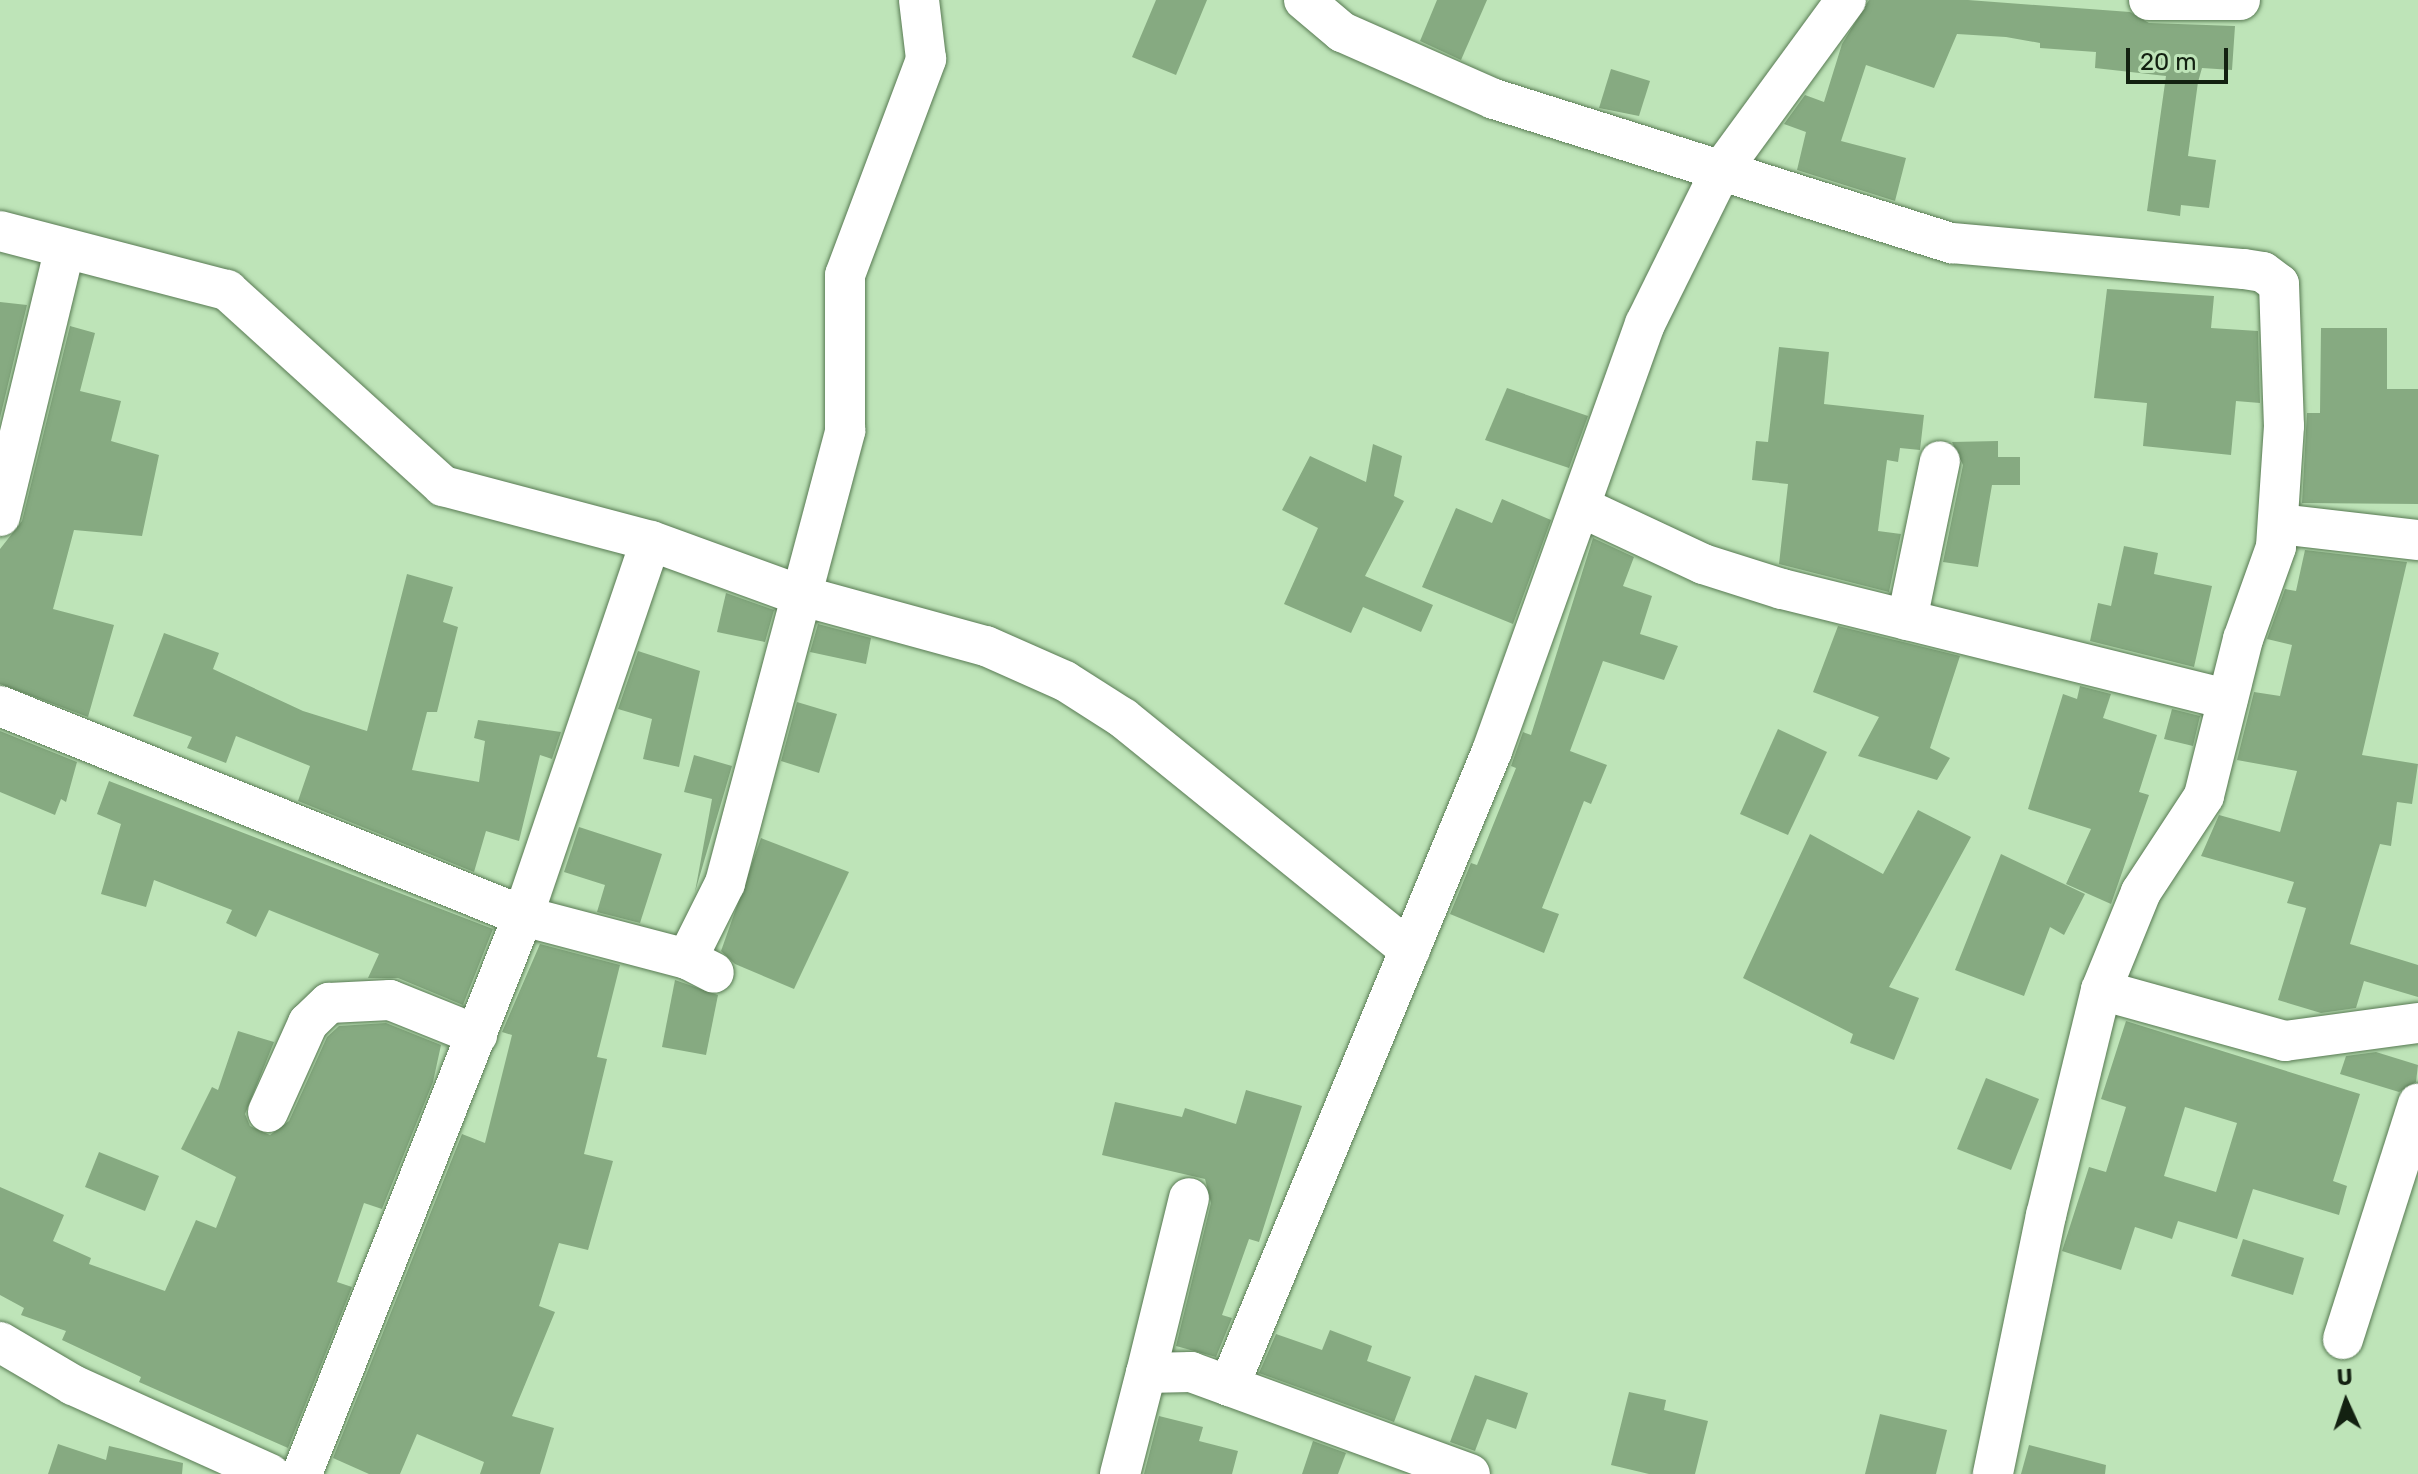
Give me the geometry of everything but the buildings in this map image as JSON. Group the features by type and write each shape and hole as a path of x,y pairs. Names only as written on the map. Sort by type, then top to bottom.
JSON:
{"street":[{"path":"0,706 523,916 700,966 725,883 845,431 845,275 926,59 919,0"},
{"path":"1304,0 1342,32 1494,99 1952,243 2263,272 2282,292 2279,524 2228,699 2204,796 2141,892 2101,990 2046,1215 1993,1474"},
{"path":"1229,1386 1492,751 1645,324 1720,172 1846,0"},
{"path":"2149,0 2240,0"},
{"path":"0,231 64,251 227,290 443,486 651,541 799,595 986,646 1065,681 1147,736 1410,950"},
{"path":"0,516 64,251"},
{"path":"1907,620 1940,461"},
{"path":"1581,507 1703,564 1907,620 2228,699"},
{"path":"2279,524 2418,540"},
{"path":"302,1474 523,916 651,541"},
{"path":"2101,990 2285,1041 2418,1023"},
{"path":"268,1112 308,1023 329,1003 390,1000 477,1035"},
{"path":"2343,1339 2418,1104"},
{"path":"1120,1474 1189,1198"},
{"path":"0,1342 73,1385 270,1474"},
{"path":"1146,1373 1191,1372 1470,1474"}]}
